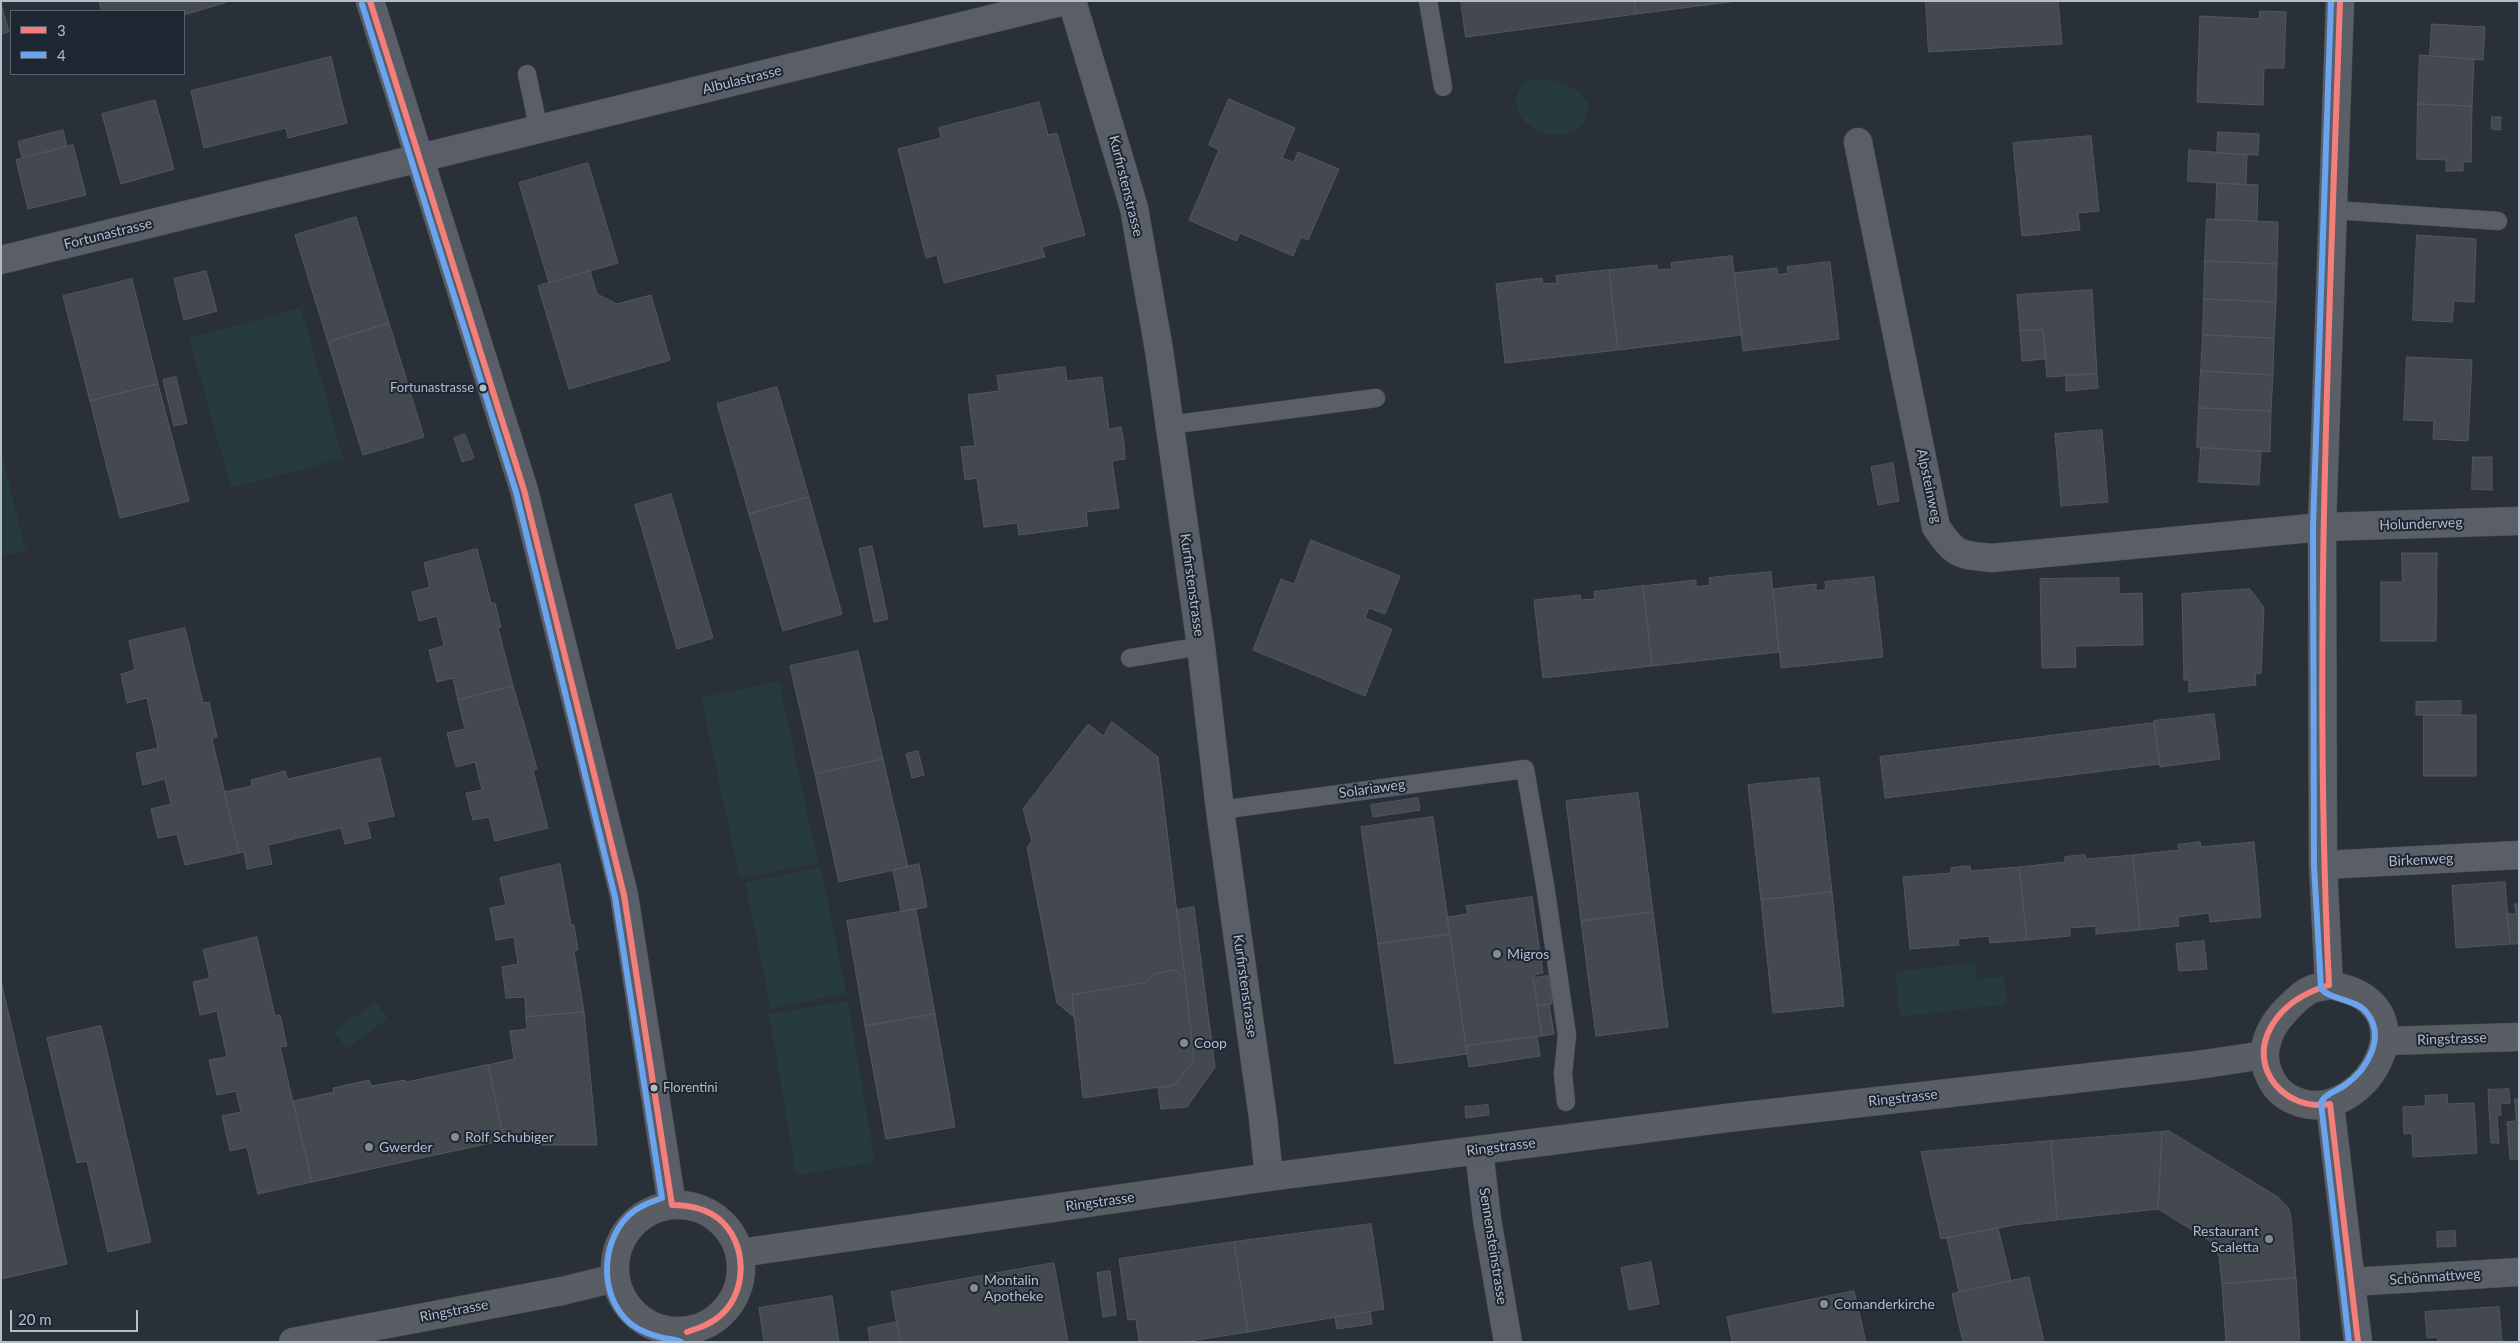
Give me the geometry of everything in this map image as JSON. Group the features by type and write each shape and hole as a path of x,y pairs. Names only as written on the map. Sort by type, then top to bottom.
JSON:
{"main road":[{"path":"2329,985 2349,988 2365,996 2375,1007 2382,1023 2385,1041 2378,1064 2346,1098 2330,1104 2312,1106 2293,1100 2278,1090 2266,1069 2264,1055 2266,1037 2276,1020 2298,998 2310,990 2329,985"},
{"name":"Ringstrasse","path":"2385,1041 2519,1037"},
{"name":"Ringstrasse","path":"740,1253 1269,1177 1727,1118 2198,1065 2264,1055"},
{"path":"672,1205 690,1206 708,1212 722,1222 734,1236 740,1253 742,1274 736,1294 724,1312 708,1325 688,1337 655,1327 632,1313 621,1297 615,1278 615,1257 622,1237 635,1221 652,1210 672,1205"},
{"name":"Ringstrasse","path":"293,1342 562,1291 615,1278"}],"street":[{"path":"370,1 524,490 624,895 672,1205"},
{"name":"Albulastrasse","path":"419,158 539,131 1065,1"},
{"name":"Kurfirstenstrasse","path":"1072,1 1134,208 1169,425 1200,646 1220,810 1263,1118 1269,1177"},
{"path":"2329,985 2323,865 2322,527 2340,1"},
{"name":"Alpsteinweg","path":"1858,142 1936,527 1947,543 1960,554 1992,558 2322,527"},
{"name":"Fortunastrasse","path":"1,260 419,158"},
{"name":"Holunderweg","path":"2322,527 2519,521"},
{"name":"Birkenweg","path":"2323,865 2519,854"},
{"path":"2330,1104 2358,1342"},
{"name":"Sennensteinstrasse","path":"1479,1150 1508,1342"},
{"name":"Schönmattweg","path":"2351,1282 2519,1272"}],"lane":[{"path":"1428,1 1442,87"},
{"path":"527,74 539,131"},
{"path":"2333,210 2498,221"},
{"path":"1169,425 1376,398"},
{"path":"1130,658 1200,646"},
{"name":"Solariaweg","path":"1220,810 1525,769 1545,885 1567,1035 1563,1074 1566,1102"}],"green space":[{"path":"1535,79 1551,80 1565,84 1583,96 1588,102 1587,112 1579,128 1568,134 1556,135 1543,132 1531,126 1522,118 1517,107 1517,95 1526,81"},
{"path":"301,308 343,458 231,488 189,338"},
{"path":"1,452 26,551 1,556"},
{"path":"779,681 818,863 740,879 701,698"},
{"path":"821,867 846,993 771,1009 745,882"},
{"path":"1975,962 1977,980 2004,976 2007,1004 1900,1017 1895,972"},
{"path":"848,1001 875,1162 796,1175 769,1014"},
{"path":"376,1002 388,1019 346,1048 334,1031"}],"building":[{"path":"99,1 230,1 185,15 185,10 102,10"},
{"path":"1461,1 1635,1 1636,14 1466,37"},
{"path":"1635,1 1737,1 1636,14"},
{"path":"1926,1 2058,1 2062,44 1929,52"},
{"path":"1,3 9,32 1,34"},
{"path":"2260,11 2286,12 2284,68 2264,68 2263,105 2197,102 2200,16 2259,19"},
{"path":"2432,24 2485,27 2483,60 2430,56"},
{"path":"2420,55 2474,59 2472,106 2418,104"},
{"path":"331,57 347,123 288,138 286,128 204,148 191,91"},
{"path":"1229,99 1295,128 1282,158 1294,162 1298,152 1339,169 1308,240 1301,237 1293,256 1240,233 1236,241 1189,220 1219,150 1209,145"},
{"path":"155,100 174,169 121,184 102,114"},
{"path":"1039,102 1048,135 1057,133 1085,235 1042,247 1045,257 944,283 937,255 926,258 898,149 941,138 939,128"},
{"path":"2418,104 2472,106 2471,162 2463,162 2463,171 2446,171 2446,160 2417,159"},
{"path":"2492,117 2501,117 2500,130 2492,129"},
{"path":"63,130 67,147 22,158 18,142"},
{"path":"2218,132 2259,134 2258,155 2217,153"},
{"path":"2091,136 2099,211 2078,213 2080,230 2022,236 2013,143"},
{"path":"73,145 86,195 28,209 16,160"},
{"path":"2189,150 2247,155 2246,185 2188,181"},
{"path":"588,163 618,263 549,283 519,183"},
{"path":"2217,183 2258,185 2257,221 2216,220"},
{"path":"356,217 389,323 328,342 295,235"},
{"path":"2207,219 2278,222 2277,264 2205,261"},
{"path":"2417,235 2476,239 2474,302 2454,301 2452,322 2413,320"},
{"path":"1732,256 1742,335 1618,350 1609,270 1657,265 1658,270 1672,269 1671,263"},
{"path":"2205,261 2277,264 2276,302 2204,299"},
{"path":"1830,262 1839,339 1743,351 1734,273 1777,268 1778,275 1788,273 1787,267"},
{"path":"1609,270 1618,350 1505,363 1496,284 1542,278 1543,284 1557,283 1556,276"},
{"path":"206,271 217,311 184,320 174,279"},
{"path":"590,271 597,294 617,304 651,295 670,360 569,389 538,286"},
{"path":"132,279 158,384 90,401 63,296"},
{"path":"2092,290 2097,374 2047,377 2043,330 2020,331 2017,295"},
{"path":"2204,299 2276,302 2274,338 2203,335"},
{"path":"389,323 424,437 363,455 328,342"},
{"path":"2043,330 2046,359 2022,361 2020,331"},
{"path":"2203,335 2274,338 2273,375 2201,371"},
{"path":"2407,357 2472,360 2468,441 2433,439 2434,421 2404,420"},
{"path":"1065,367 1067,381 1102,377 1109,429 1121,427 1124,443 1125,459 1112,461 1119,508 1086,512 1088,526 1019,535 1017,523 984,527 977,478 965,480 961,447 975,446 968,395 999,391 997,376"},
{"path":"2201,371 2273,375 2271,411 2199,408"},
{"path":"2097,374 2098,388 2066,391 2066,375"},
{"path":"176,377 187,423 174,426 163,380"},
{"path":"158,384 189,501 120,518 90,401"},
{"path":"777,387 809,497 749,514 717,404"},
{"path":"2199,408 2271,411 2270,452 2197,447"},
{"path":"2102,430 2108,502 2061,506 2055,434"},
{"path":"465,434 474,458 462,462 454,438"},
{"path":"2201,448 2261,451 2259,485 2199,482"},
{"path":"2473,457 2492,457 2492,490 2472,489"},
{"path":"1893,463 1899,501 1878,505 1871,467"},
{"path":"671,494 713,638 677,649 635,505"},
{"path":"809,497 842,614 783,631 749,514"},
{"path":"1311,540 1400,576 1385,614 1369,608 1365,618 1392,629 1365,696 1253,650 1281,579 1294,584"},
{"path":"872,546 888,619 874,622 859,549"},
{"path":"477,549 491,603 495,603 501,627 498,628 513,686 458,700 453,678 437,682 429,650 444,646 437,616 419,621 412,592 430,587 424,563"},
{"path":"2402,553 2437,553 2436,641 2381,641 2381,582 2402,582"},
{"path":"1771,572 1779,652 1652,666 1643,586 1696,580 1696,587 1710,585 1709,578"},
{"path":"1874,577 1883,657 1781,668 1773,589 1816,584 1816,591 1826,590 1825,582"},
{"path":"2119,578 2119,594 2142,593 2143,645 2075,646 2076,667 2042,668 2040,579"},
{"path":"1643,586 1652,666 1543,678 1534,600 1580,595 1581,600 1595,599 1594,592"},
{"path":"2250,589 2264,608 2261,673 2255,674 2256,685 2189,692 2189,680 2184,680 2182,594"},
{"path":"185,628 203,703 209,702 217,737 212,739 239,853 185,865 177,834 158,838 151,809 171,804 165,779 143,785 136,753 158,748 147,698 127,703 121,674 135,670 129,641"},
{"path":"858,651 883,759 815,774 790,666"},
{"path":"513,686 537,769 533,770 548,828 495,841 489,817 473,820 466,793 482,790 475,762 456,767 447,733 465,729 458,700"},
{"path":"2461,701 2461,715 2416,715 2416,702"},
{"path":"2214,714 2220,759 2160,767 2154,721"},
{"path":"2424,715 2476,715 2476,776 2424,776"},
{"path":"1112,722 1158,757 1185,978 1174,970 1154,974 1147,982 1072,995 1074,1017 1057,1003 1027,847 1032,841 1023,809 1088,724 1103,736"},
{"path":"2154,723 2160,764 1885,798 1880,757"},
{"path":"918,751 924,775 912,778 906,754"},
{"path":"380,758 394,816 367,822 371,838 345,844 341,828 268,845 272,864 247,869 244,852 239,853 224,792 252,786 251,780 285,771 287,779"},
{"path":"883,759 908,867 839,882 815,774"},
{"path":"1819,778 1832,892 1761,900 1748,785"},
{"path":"1638,793 1653,912 1581,921 1566,801"},
{"path":"1418,798 1420,810 1373,817 1371,805"},
{"path":"1433,817 1450,934 1378,944 1361,827"},
{"path":"2200,842 2201,847 2254,842 2261,917 2210,922 2209,913 2178,917 2179,926 2140,930 2133,855 2179,850 2178,845"},
{"path":"2085,855 2086,859 2133,855 2140,930 2096,934 2096,926 2070,928 2070,936 2027,940 2019,867 2065,862 2065,857"},
{"path":"560,864 571,925 574,925 578,950 574,951 584,1012 526,1017 525,997 506,998 502,967 518,964 514,937 496,940 490,908 506,905 500,878"},
{"path":"919,864 927,907 901,912 893,870"},
{"path":"1970,866 1971,871 2019,867 2027,940 1990,943 1989,936 1958,939 1959,945 1910,949 1903,877 1951,873 1951,868"},
{"path":"2505,882 2510,944 2456,948 2452,886"},
{"path":"1832,892 1844,1006 1773,1013 1761,900"},
{"name":"Migros","path":"1532,897 1543,973 1533,975 1542,1036 1466,1046 1447,917 1468,914 1466,906"},
{"path":"2515,904 2519,904 2519,944 2510,944 2507,914 2516,914"},
{"path":"1194,907 1215,1067 1187,1107 1161,1109 1158,1088 1174,1085 1194,1060 1177,910"},
{"path":"916,909 935,1014 865,1026 847,921"},
{"path":"1653,912 1668,1027 1596,1036 1581,921"},
{"path":"1450,934 1467,1054 1395,1064 1378,944"},
{"path":"257,937 275,1016 280,1015 287,1046 280,1047 312,1182 258,1194 247,1147 230,1151 222,1116 241,1112 236,1091 217,1095 209,1060 227,1057 217,1011 200,1015 193,982 210,978 203,950"},
{"path":"2204,941 2207,969 2179,971 2176,944"},
{"path":"1174,970 1185,978 1194,1060 1174,1085 1083,1098 1072,995 1147,982 1154,974"},
{"path":"1548,976 1552,1004 1537,1006 1533,978"},
{"path":"1,981 67,1264 1,1279"},
{"path":"1549,1004 1554,1034 1542,1036 1537,1006"},
{"path":"584,1012 597,1145 536,1145 537,1133 504,1140 488,1065 514,1059 510,1031 527,1029 526,1017"},
{"path":"935,1014 955,1127 886,1139 865,1026"},
{"path":"101,1026 151,1242 108,1252 87,1161 77,1163 47,1038"},
{"path":"1537,1036 1540,1056 1469,1067 1466,1046"},
{"path":"488,1065 504,1140 312,1182 293,1101 334,1092 333,1088 369,1080 371,1086 405,1080 405,1082"},
{"path":"2509,1089 2510,1103 2500,1104 2501,1115 2497,1116 2499,1143 2491,1143 2488,1090"},
{"path":"2447,1095 2448,1104 2474,1103 2477,1153 2413,1157 2412,1133 2404,1134 2403,1107 2426,1106 2425,1096"},
{"path":"2515,1099 2519,1099 2519,1159 2510,1159 2507,1122 2516,1121"},
{"path":"1488,1105 1489,1115 1466,1118 1465,1107"},
{"path":"2169,1131 2278,1197 2289,1209 2296,1278 2222,1284 2219,1256 2210,1241 2158,1209 2162,1132"},
{"path":"2162,1132 2158,1209 2057,1220 2051,1141"},
{"path":"2051,1141 2057,1220 2014,1225 1941,1239 1921,1152"},
{"path":"1371,1224 1384,1309 1248,1332 1234,1242"},
{"path":"1998,1228 2011,1281 1959,1292 1947,1238"},
{"path":"2455,1231 2456,1246 2437,1247 2437,1232"},
{"path":"1234,1242 1248,1332 1183,1342 1139,1342 1136,1319 1128,1320 1119,1259"},
{"path":"1651,1262 1659,1304 1629,1310 1621,1268"},
{"path":"1054,1263 1068,1342 900,1342 891,1292"},
{"path":"1110,1271 1116,1315 1103,1317 1097,1273"},
{"path":"2029,1277 2044,1342 1963,1342 1952,1294"},
{"path":"2296,1278 2300,1342 2226,1342 2222,1284"},
{"name":"Comanderkirche","path":"1854,1291 1866,1342 1732,1342 1727,1317"},
{"path":"832,1296 839,1342 764,1342 759,1308"},
{"path":"2499,1307 2502,1342 2438,1342 2437,1337 2427,1338 2425,1312"},
{"path":"1370,1312 1372,1324 1337,1329 1335,1317"},
{"path":"897,1322 900,1342 870,1342 868,1328"}],"transit line":[{"name":"3","path":"370,1 524,490 624,895 672,1205"},
{"name":"4","path":"2331,1 2313,527 2314,865 2321,988 2330,995 2362,1008 2372,1022 2375,1032 2374,1042 2367,1062 2353,1079 2325,1097 2321,1103 2349,1342"},
{"name":"3","path":"2329,985 2322,739 2324,493 2340,1"},
{"name":"4","path":"362,4 516,492 615,897 662,1198 635,1210 619,1228 612,1241 608,1256 609,1286 613,1300 631,1324 650,1334 681,1342"},
{"name":"3","path":"2329,985 2312,991 2296,1000 2282,1012 2271,1027 2265,1043 2264,1058 2268,1072 2275,1084 2286,1094 2299,1101 2314,1105 2330,1104"},
{"name":"3","path":"2330,1104 2358,1342"},
{"name":"3","path":"672,1205 697,1208 719,1219 735,1240 741,1267 740,1280 730,1305 713,1321 687,1332"}],"place":[{"name":"Fortunastrasse","path":"483,388"},
{"name":"Migros","path":"1497,954"},
{"name":"Coop","path":"1184,1043"},
{"name":"Florentini","path":"654,1088"},
{"name":"Rolf Schubiger","path":"455,1137"},
{"name":"Gwerder","path":"369,1147"},
{"name":"Restaurant Scaletta","path":"2269,1239"},
{"name":"Montalin Apotheke","path":"974,1288"},
{"name":"Comanderkirche","path":"1824,1304"}]}
